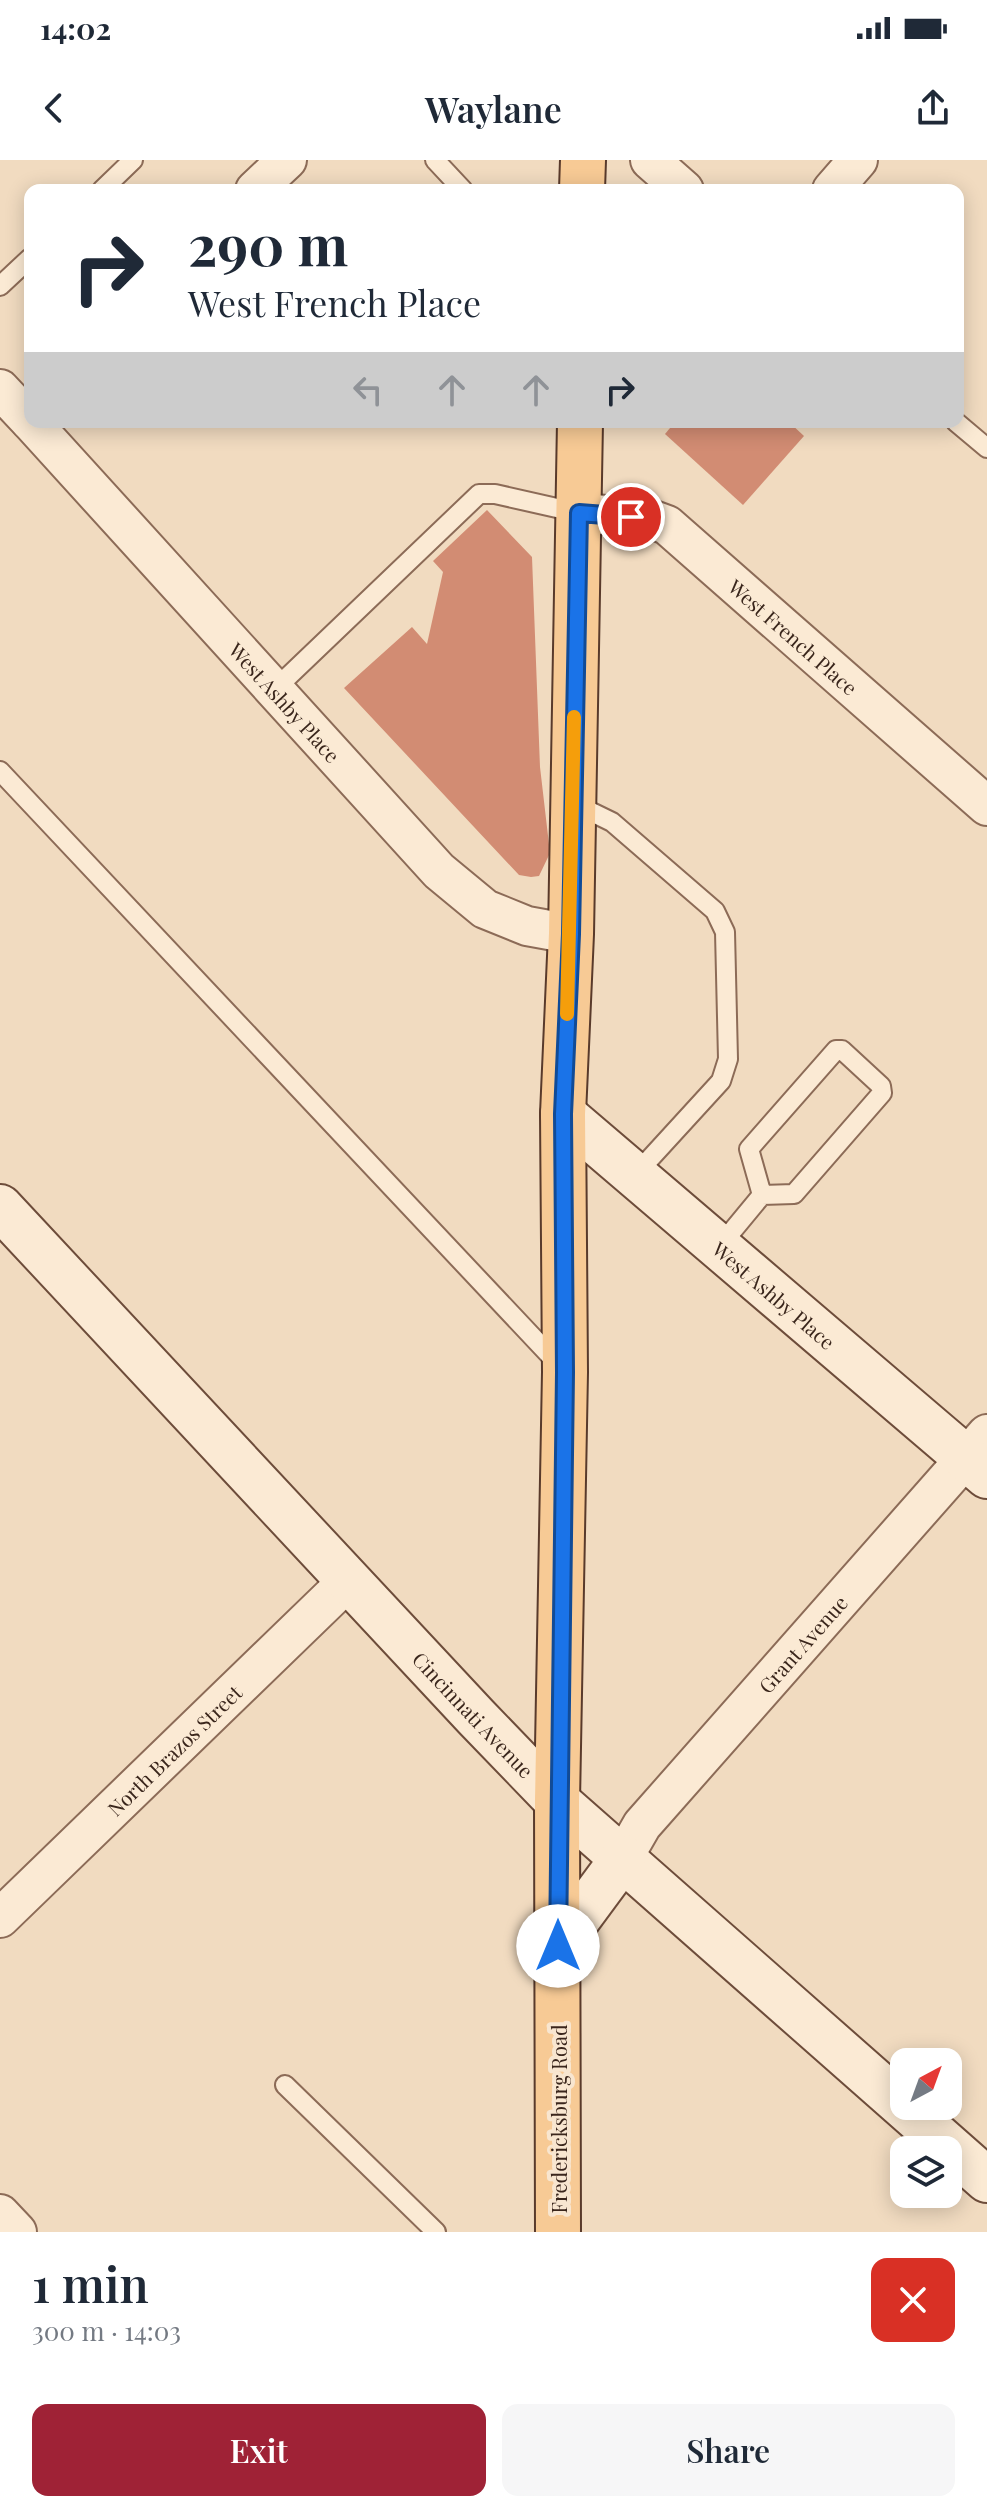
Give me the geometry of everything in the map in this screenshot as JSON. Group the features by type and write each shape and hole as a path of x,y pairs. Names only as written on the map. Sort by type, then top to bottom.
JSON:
{"main road":[{"path":"582,184 583,160"},
{"name":"Fredericksburg Road","path":"558,2232 557,1801 565,1372 563,1114 571,934 580,428"}],"street":[{"path":"261,184 287,160"},
{"path":"650,160 677,184"},
{"path":"837,184 858,160"},
{"name":"West Ashby Place","path":"34,428 439,871 485,909 527,926 571,934"},
{"name":"West French Place","path":"579,513 648,518 667,525 987,806"},
{"name":"West Ashby Place","path":"563,1114 719,1247 980,1456"},
{"name":"Cincinnati Avenue","path":"0,1207 557,1801 987,2180"},
{"name":"Grant Avenue","path":"623,1858 642,1825 980,1456"},
{"name":"North Brazos Street","path":"0,1918 349,1580"},
{"path":"558,1946 623,1858"},
{"path":"0,2214 17,2232"}],"lane":[{"path":"108,184 133,160"},
{"path":"435,160 457,184"},
{"path":"0,286 24,264"},
{"path":"963,428 987,448"},
{"path":"274,690 479,494 495,494 579,513"},
{"path":"0,771 565,1372"},
{"path":"572,802 612,822 715,911 725,932 728,1059 721,1081 635,1175"},
{"path":"719,1247 762,1195 794,1194 882,1093 881,1086 842,1050 836,1050 749,1149 762,1195"},
{"path":"285,2085 436,2232"}],"building":[{"path":"670,428 795,428 804,436 743,505 665,434"},
{"path":"487,510 532,557 540,767 550,853 539,876 519,875 344,688 412,627 427,644 443,572 433,561"}],"slow traffic":[{"path":"567,1014 574,717"}],"route":[{"path":"558,1946 557,1801 565,1372 563,1114 571,934 579,513 631,517"}]}
